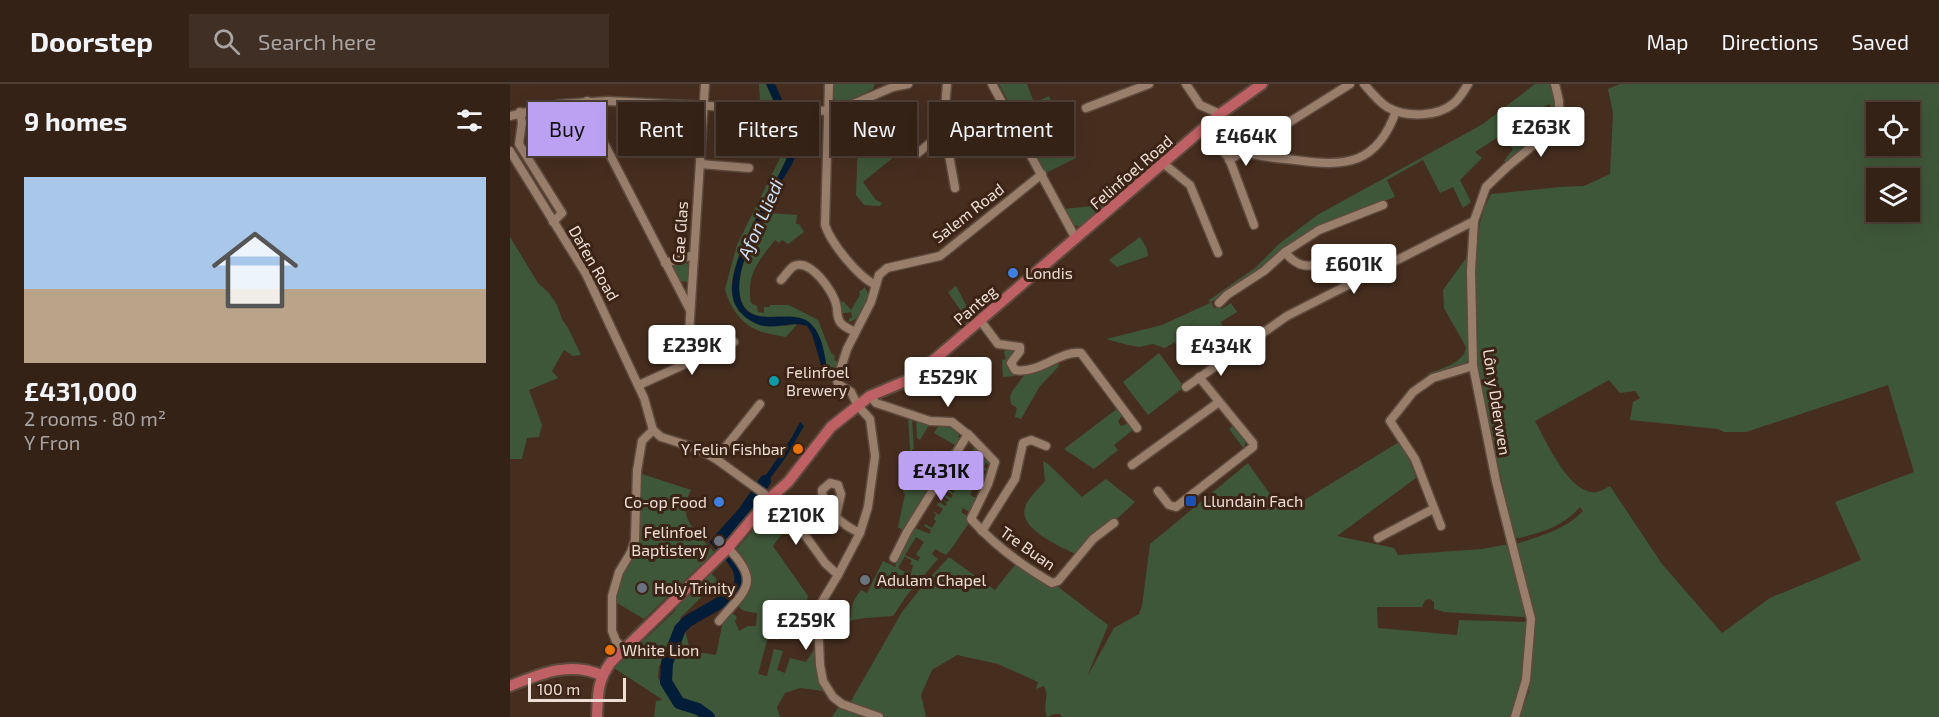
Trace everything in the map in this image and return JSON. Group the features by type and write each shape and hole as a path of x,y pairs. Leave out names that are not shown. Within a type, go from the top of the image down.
{"main road":[{"name":"Felinfoel Road","path":"1076,239 1220,114 1262,84"},
{"name":"Panteg","path":"601,675 624,649 720,557 766,496 789,482 831,427 856,403 908,380 1076,239"},
{"path":"510,686 537,675 566,669 589,670 601,675 598,687 597,717"}],"street":[{"name":"Cae Glas","path":"703,102 705,84"},
{"path":"829,84 825,225 829,236 866,281 876,285"},
{"path":"704,105 828,111 844,109 893,87 907,84"},
{"path":"946,102 947,84"},
{"path":"992,84 1076,239"},
{"path":"1086,108 1149,84"},
{"path":"1186,84 1200,105 1220,114"},
{"path":"1229,160 1350,84"},
{"path":"1364,84 1386,106 1409,114 1446,109 1461,96 1468,84"},
{"name":"Lôn y Dderwen","path":"1515,717 1526,680 1531,619 1496,481 1473,366 1471,271 1474,221 1486,187 1548,133 1559,118 1559,101 1555,84"},
{"path":"510,116 560,104 587,101 618,102"},
{"path":"587,101 591,118 690,311"},
{"path":"1244,152 1257,156 1326,164 1356,159 1380,144 1389,131 1396,111"},
{"path":"520,112 522,123 519,144 562,213 553,222"},
{"path":"1203,129 1229,160 1254,225"},
{"path":"918,153 929,144"},
{"name":"Dafen Road","path":"510,151 586,274 639,385 653,430"},
{"name":"Cae Glas","path":"693,361 688,350 700,156"},
{"path":"949,156 955,188"},
{"path":"700,164 749,168"},
{"path":"1164,164 1190,185 1218,253"},
{"name":"Salem Road","path":"856,403 851,392 837,382 847,350 871,302 879,275 887,268 940,256 1042,174"},
{"path":"1219,303 1227,295 1264,271 1285,252 1319,230 1383,205"},
{"path":"1186,387 1227,356 1255,341 1287,316 1474,221"},
{"path":"1285,252 1292,261 1302,266 1339,263 1348,267 1356,279"},
{"path":"665,263 694,255"},
{"path":"782,280 793,267 800,265 808,267 831,293 841,324 855,332"},
{"path":"980,320 998,344 1020,347 1020,351 1011,363 1015,370 1027,370 1050,363 1068,354 1081,353 1137,428"},
{"path":"639,385 734,342"},
{"path":"1441,526 1414,459 1390,421 1413,392 1433,378 1473,366"},
{"path":"1158,491 1169,505 1176,507 1251,450 1253,443 1199,377"},
{"path":"870,396 876,403 930,421 952,422 968,434 907,532 894,558"},
{"path":"1132,465 1219,402"},
{"path":"856,403 872,423 875,456 872,490 860,533 820,605 820,665 823,681 828,691 842,704 879,717"},
{"path":"716,459 760,404"},
{"path":"624,649 616,641 612,631 612,596 619,572 635,540 637,471 642,441 653,430 661,437 696,448 716,459 754,486 797,524 825,563 838,576"},
{"name":"Tre Buan","path":"968,434 995,462 988,484 971,519 1017,563 1052,584 1058,581 1093,539 1114,523"},
{"path":"982,531 1015,479 1023,443 1031,440 1046,446"},
{"path":"1378,538 1433,509"},
{"path":"836,516 860,533"},
{"path":"719,621 745,591 748,579 747,570 742,562 728,548"}],"green space":[{"path":"759,84 766,84 774,102 760,102"},
{"path":"832,84 875,84 873,89 849,102 838,102 834,99"},
{"path":"999,84 1027,84 1034,102 1009,102"},
{"path":"1535,84 1550,84 1558,101 1557,117 1549,104 1536,112 1548,132 1508,163 1504,161 1513,149 1498,137 1475,152 1482,158 1460,180 1471,202 1463,208 1453,187 1440,193 1423,160 1387,180 1395,197 1324,223 1282,249 1260,270 1211,302 1214,308 1222,309 1231,303 1237,312 1221,322 1223,327 1192,347 1186,340 1180,342 1184,352 1182,354 1175,343 1201,312 1175,342 1165,348 1153,344 1139,347 1106,339 1162,325 1210,303 1209,300 1255,268 1280,243 1319,214 1483,124"},
{"path":"1620,84 1939,84 1939,717 1519,717 1529,692 1534,624 1516,544 1560,528 1583,511 1580,507 1574,514 1553,527 1519,538 1515,537 1477,367 1478,337 1474,271 1480,223 1491,194 1584,186 1610,174 1613,113 1608,89","holes":["1609,380 1620,393 1635,391 1640,398 1633,402 1630,420 1718,429 1724,432 1746,432 1888,385 1914,472 1835,502 1861,560 1770,598 1722,633 1662,564 1610,486 1597,492 1587,491 1577,485 1560,466 1535,421"]},
{"path":"1049,96 1052,102 1036,102"},
{"path":"1074,153 1076,158 1046,173 1037,156 1074,156"},
{"path":"761,156 788,156 737,260 732,294 739,312 786,326 798,323 786,337 760,331 745,323 732,307 725,289 737,245 780,158"},
{"path":"857,156 895,156 863,182 876,200 882,203 880,206 864,205 856,195"},
{"path":"1115,199 1081,227 1074,225 1064,209 1093,206"},
{"path":"769,213 797,215 796,224 799,224 804,232 788,244 782,240 779,243 775,240 763,255 750,284 751,303 757,306 758,312 764,313 764,307 770,305 789,305 818,320 831,353 835,356 834,360 841,363 835,379 829,375 810,323 786,317 759,316 748,311 742,302 739,290 743,263 757,229 762,230"},
{"path":"510,237 538,283 557,305 581,355 573,356 564,350 552,371 558,378 529,390 542,425 539,437 527,438 522,459 510,459"},
{"path":"1140,237 1148,256 1117,267 1109,260"},
{"path":"1467,257 1470,358 1462,366 1427,374 1451,365 1465,353 1466,347 1444,308 1443,290"},
{"path":"685,262 690,266 687,282 679,281 673,268 676,264"},
{"path":"956,286 974,320 970,324 948,292"},
{"path":"865,287 868,294 862,311 857,318 849,322 849,318 852,318 851,312 839,314 838,305 843,301 851,310 860,295 859,292"},
{"path":"1006,349 1016,351 1010,364 1015,376 1003,377 1002,360 1006,359 1004,352"},
{"path":"1159,353 1184,387 1148,415 1123,382"},
{"path":"1058,363 1059,366 1040,386 1021,419 1015,417 1017,408 1011,404 1010,396 1024,375 1037,373"},
{"path":"1118,408 1122,415 1118,422 1121,426 1129,423 1134,429 1114,445 1118,450 1094,469 1064,449"},
{"path":"908,417 912,419 914,449 912,449 912,461 914,465 931,476 936,469 932,466 935,461 930,458 935,450 945,459 955,445 934,433 939,425 950,424 960,433 958,437 960,439 931,488 923,483 921,488 928,492 904,531 898,527 905,494 903,493 906,486 910,448"},
{"path":"916,420 929,425 920,440 917,438"},
{"path":"1232,426 1236,427 1246,440 1244,449 1229,429"},
{"path":"1399,442 1409,458 1416,478 1337,536 1394,548 1398,555 1482,549 1509,544 1525,617 1444,612 1434,609 1434,602 1430,599 1425,600 1422,607 1377,607 1378,628 1457,635 1459,620 1528,622 1524,676 1512,717 1062,717 1060,714 1054,714 1047,717 1044,686 1036,689 1038,682 998,664 957,655 932,670 921,695 926,717 832,717 839,706 847,710 854,708 855,704 851,701 902,612 949,557 995,590 1015,565 1051,587 1057,586 1108,625 1087,677 1114,628 1139,614 1150,544 1248,463 1272,497 1276,508 1288,510"},
{"path":"975,446 993,462 991,466 986,463 984,467 989,471 985,470 983,473 987,475 984,480 979,477 977,481 982,486 976,483 970,495 976,498 969,512 963,508 961,512 970,518 970,522 953,547 946,555 935,549 932,554 938,559 907,595 893,616 822,625 821,616 823,614 828,621 851,617 852,606 861,590 867,593 883,561 896,567 915,528 930,534 931,530 924,526 925,524 932,528 936,521 933,511 939,515 943,509 937,505 939,502 945,506 947,504 941,499 947,502 949,500 943,496 944,494 951,498 953,495 946,491 947,489 954,493 955,491 949,487 954,489 956,486 951,482 958,485 960,482 954,478 961,477 956,474 957,472 963,476 965,474 959,469 964,470 963,464 967,466 968,463 965,460 971,463 973,461 967,456 975,459 977,457 971,453","holes":["916,537 924,542 916,555 920,557 918,561 905,555","905,556 912,561 911,573 898,568"]},
{"path":"1043,461 1082,497 1106,479 1135,502 1078,555 1062,548 1043,537 1028,523 1025,516 1028,501 1045,481"},
{"path":"642,474 691,490 685,508 687,516 695,531 714,552 644,619 617,603 617,592 623,573 633,559 637,541"},
{"path":"765,516 783,532 773,546 808,596 805,607 788,602 778,640 768,637 758,674 767,676 774,649 783,651 777,670 785,673 790,658 806,662 816,646 824,691 800,688 785,693 777,707 780,717 654,717 656,701 663,700 614,668 676,610 675,608 711,573 718,581 681,617 669,652 659,666 658,678 669,696 675,693 670,674 671,663 685,630 690,651 716,655 722,626 731,612 737,617 735,621 739,631 748,626 756,626 757,613 744,611 739,607 748,587 735,551"}],"water":[{"path":"766,84 775,84 783,102 774,102"},
{"path":"788,156 795,156 760,222 746,254 741,269 740,297 745,308 752,314 793,317 811,324 822,342 829,375 823,372 812,334 807,326 795,324 763,326 743,315 734,302 732,286 743,246"},
{"path":"800,422 804,426 786,457 763,488 759,485"},
{"name":"Felinfoel Baptistery","path":"721,531 728,539 717,550 709,542"}],"waterway":[{"name":"Afon Lliedi","path":"709,717 698,709 679,703 666,682 667,663 680,629 688,621 735,594 739,586 740,572 718,541 744,512 765,481"}],"place":[{"name":"Londis","path":"1013,273"},
{"name":"Felinfoel Brewery","path":"774,381"},
{"name":"Y Felin Fishbar","path":"798,449"},
{"name":"Llundain Fach","path":"1191,501"},
{"name":"Co-op Food","path":"719,502"},
{"name":"Felinfoel Baptistery","path":"719,541"},
{"name":"Adulam Chapel","path":"865,580"},
{"name":"Holy Trinity","path":"642,588"},
{"name":"White Lion","path":"610,650"}]}
